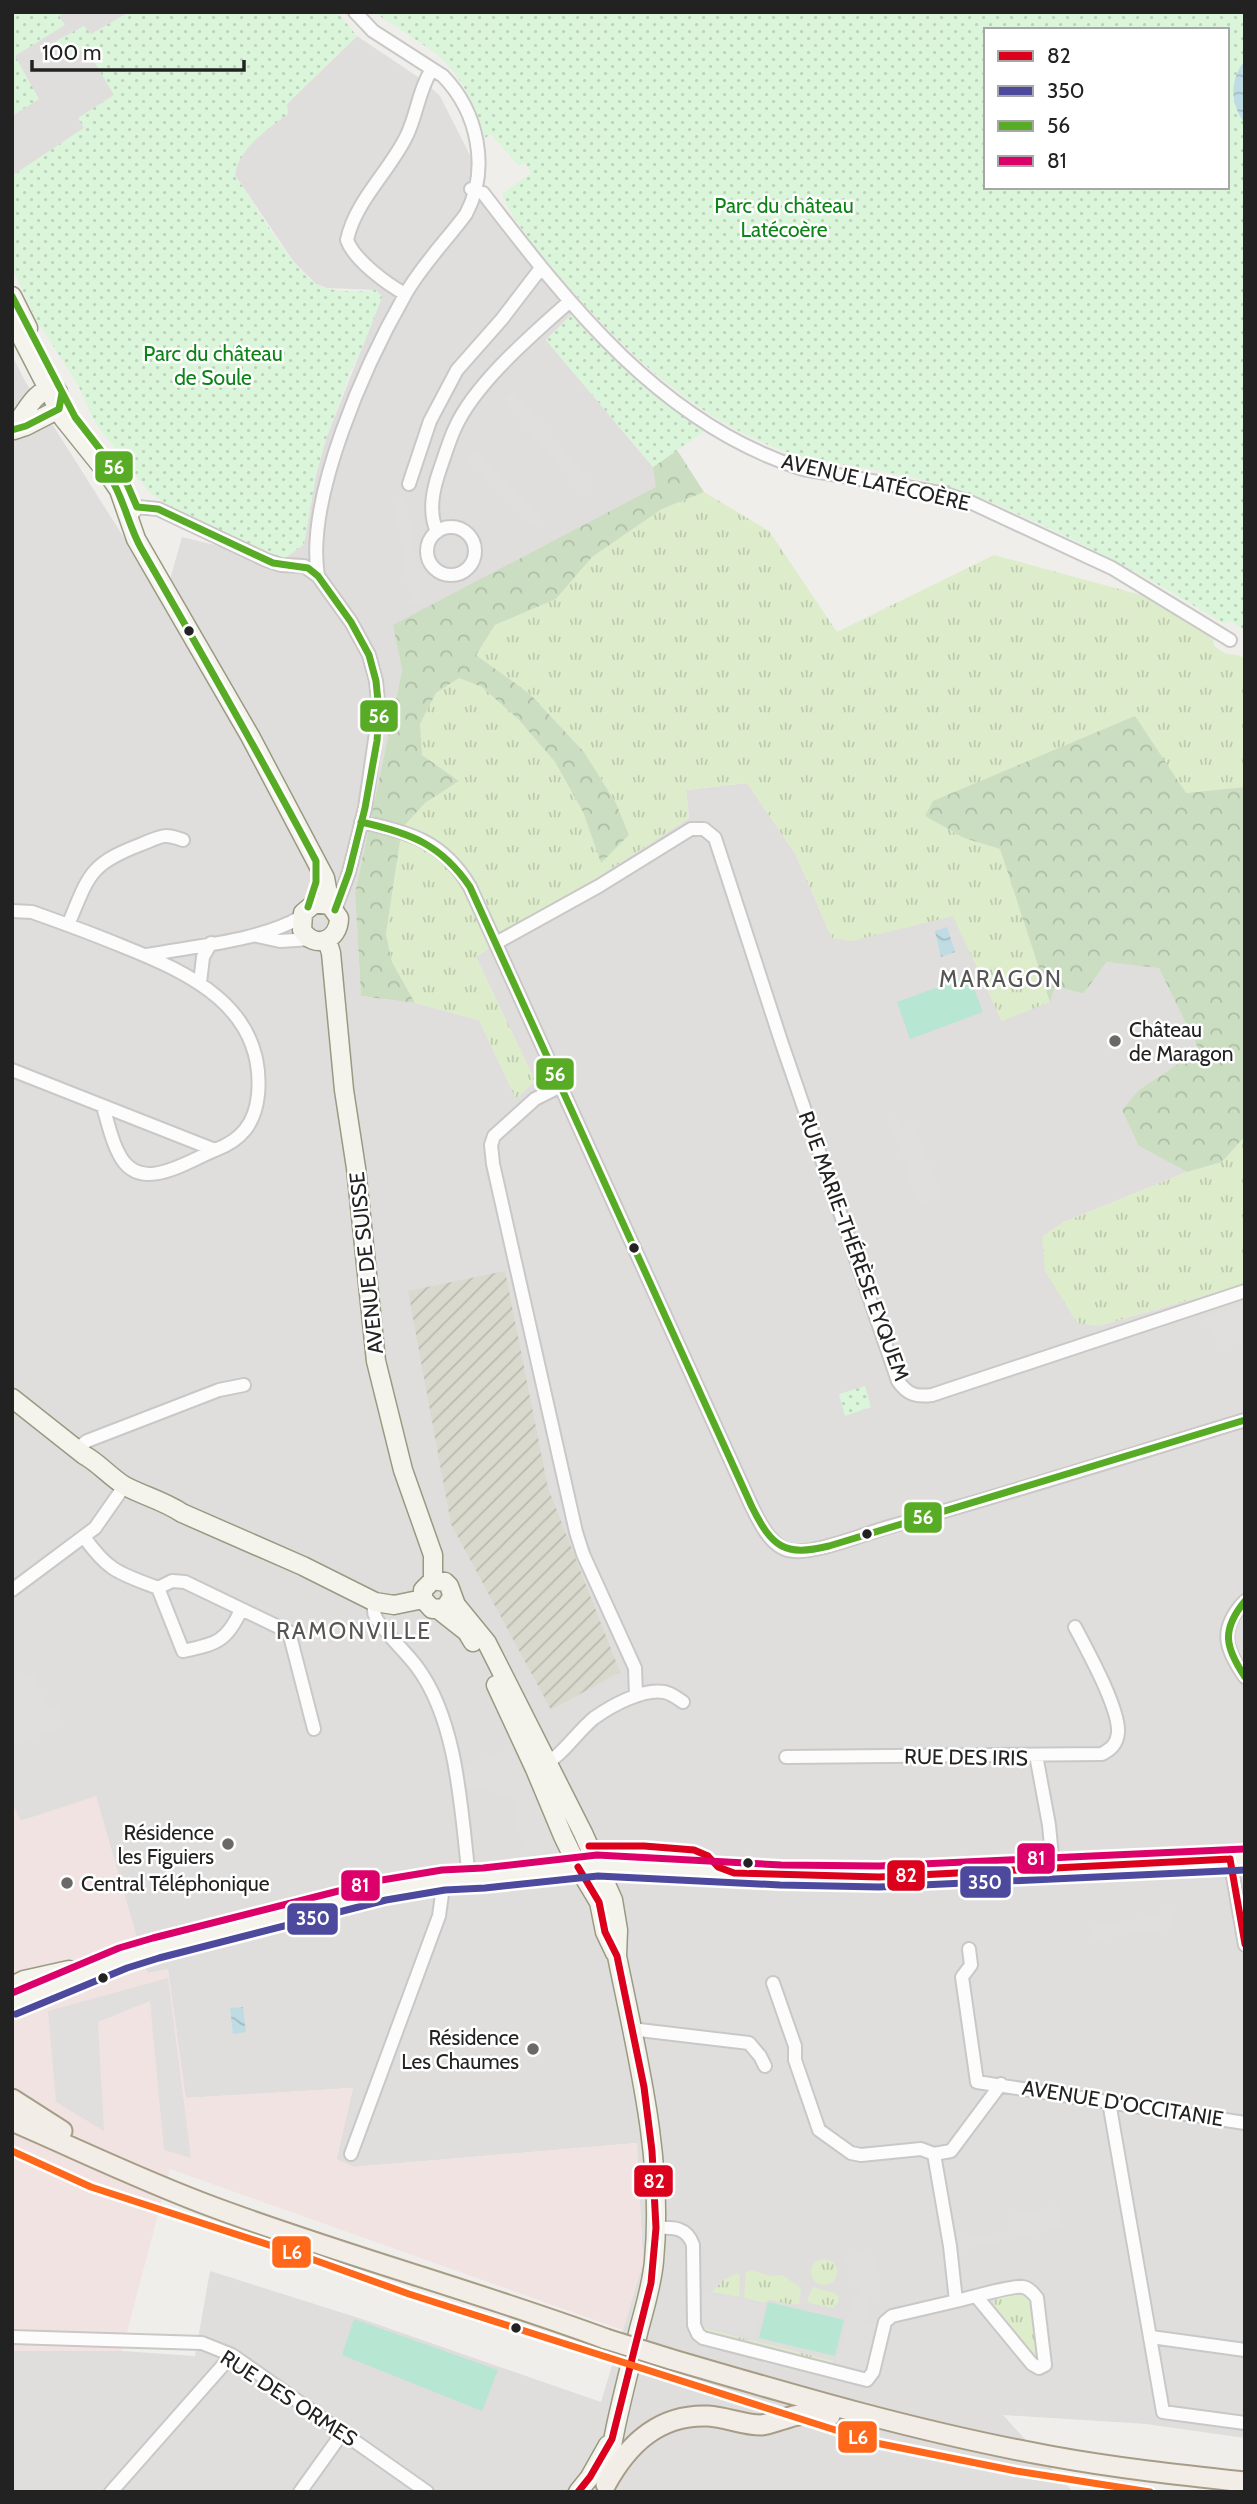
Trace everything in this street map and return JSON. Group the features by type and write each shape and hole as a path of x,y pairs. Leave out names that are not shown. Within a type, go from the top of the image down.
{"main road":[{"path":"12,2099 49,2124 148,2180"},
{"path":"12,2121 211,2206 359,2258 606,2339 828,2406 986,2443"},
{"path":"606,2488 619,2461 664,2422 710,2416 765,2425 806,2413 1114,2467 1245,2482"}],"street":[{"path":"318,576 316,538 320,513 340,441 369,366 405,294 466,214 480,158 468,114 452,85 373,31 355,12"},
{"path":"405,294 388,285 358,256 346,240 368,196 405,139 432,69"},
{"name":"AVENUE LATÉCOÈRE","path":"474,190 483,193 541,268 609,345 646,379 708,426 783,463 803,469 946,494 970,502 1112,568 1230,640"},
{"path":"409,484 430,421 457,370 502,319 541,268"},
{"name":"AVENUE DE SUISSE","path":"12,296 56,397"},
{"path":"437,532 432,511 436,482 455,427 471,401 498,371 570,301"},
{"name":"AVENUE DE SUISSE","path":"12,319 56,397 127,484 133,514 166,587 250,736 325,878 332,908 339,918 338,929 319,940"},
{"path":"12,429 33,399 56,397"},
{"path":"133,514 158,509 266,560 281,565 304,566 318,576 351,622 369,655 376,681 379,712 377,741 361,822 349,872 332,908 315,903 277,929 146,956"},
{"path":"361,822 404,831 428,841 466,880 752,1507 763,1528 777,1545 792,1552 819,1547 965,1506 1245,1420"},
{"name":"RUE MARIE-THÉRÈSE EYQUEM","path":"496,943 599,887 691,829 704,829 715,838 781,1041 898,1381 906,1392 918,1396 932,1395 1245,1291"},
{"path":"68,925 88,881 98,866 107,859 164,835 183,840"},
{"path":"304,912 316,882 316,861"},
{"path":"12,911 32,912 68,925 146,956 200,983 219,997 240,1021 251,1043 257,1066 257,1102 248,1128 234,1141 215,1150 160,1173 138,1173 125,1164 119,1155 103,1107"},
{"name":"AVENUE DE SUISSE","path":"304,912 302,930 319,940 331,953 376,1361 403,1470 433,1555 433,1580"},
{"path":"253,935 280,941 319,940"},
{"path":"200,983 202,957 211,943"},
{"path":"12,1069 215,1150"},
{"path":"561,1086 535,1098 494,1136 491,1145 493,1164 576,1532 583,1554 635,1668 636,1696"},
{"path":"81,1452 87,1441 207,1394 244,1385"},
{"path":"12,1398 94,1460 122,1490 164,1501 182,1513 303,1566 375,1602 394,1605 423,1599"},
{"path":"12,1590 102,1522 122,1490"},
{"path":"83,1537 100,1560 113,1570 158,1588 183,1651 208,1644 228,1634 241,1610"},
{"path":"433,1580 445,1582 452,1591 445,1604 432,1609 423,1599 423,1590 433,1580"},
{"path":"158,1588 172,1581 185,1582 289,1632 314,1729"},
{"path":"1245,1601 1234,1613 1227,1628 1227,1640 1230,1657 1245,1677"},
{"path":"375,1602 373,1609 376,1618 409,1655 433,1693 454,1765 469,1878"},
{"path":"445,1604 487,1643 542,1766 578,1867 599,1902 605,1932 617,1956"},
{"path":"1036,1755 1102,1754 1112,1748 1116,1741 1117,1723 1110,1702 1098,1670 1075,1627"},
{"path":"542,1766 593,1719 636,1696 662,1691 683,1702"},
{"name":"RUE DES IRIS","path":"786,1757 1036,1755 1049,1825 1053,1867"},
{"path":"542,1766 598,1865 613,1900 618,1930 617,1956 648,2117 656,2228 651,2283 612,2439 606,2488"},
{"path":"12,1986 24,1980 124,1958 384,1890 444,1880 598,1865 781,1875 879,1877 1237,1859 1245,1945"},
{"path":"351,2154 439,1916 444,1880"},
{"name":"AVENUE D'OCCITANIE","path":"969,1949 971,1965 962,1977 977,2082 1245,2123"},
{"path":"12,2004 124,1958"},
{"path":"773,1983 795,2046 795,2060 819,2130 850,2153 861,2155 921,2149 934,2154 951,2151 1001,2084"},
{"path":"631,2029 749,2043 765,2066"},
{"path":"1109,2102 1163,2412 1245,2423"},
{"path":"934,2154 950,2246 956,2301"},
{"path":"656,2228 672,2227 686,2232 690,2237 693,2245 694,2325 703,2338 858,2380 867,2380 873,2372 885,2322 892,2316 976,2296 1022,2287 1037,2298 1045,2365 1039,2368 1032,2364 976,2296"},
{"name":"RUE DES ORMES","path":"12,2337 202,2343 232,2356 427,2492"},
{"path":"1151,2337 1245,2350"},
{"path":"111,2492 232,2356"},
{"path":"300,2492 343,2432"},
{"path":"578,2492 612,2439"}],"shaded area":[{"path":"12,12 165,12 117,95 84,128 12,176"},
{"path":"357,36 421,79 440,96 490,195 574,312 546,340 653,467 657,487 394,626 402,670 355,893 361,996 415,1003 479,1020 516,1098 535,1081 476,957 689,818 686,790 747,783 795,853 832,938 852,940 953,915 1002,1021 1055,986 1083,994 1107,962 1159,967 1199,1050 1140,1089 1139,1146 1187,1172 1064,1222 1042,1237 1098,1326 1245,1284 1245,2438 1146,2424 1003,2415 1073,2492 12,2492 12,2351 122,2351 195,2356 210,2271 365,2320 601,2402 643,2263 637,2143 354,2167 336,2160 353,2088 185,2098 168,1970 147,1973 96,1797 20,1821 12,1803 12,355 25,381 164,601 182,537 281,561 304,544 316,475 326,439 382,297 376,290 327,288 316,284 294,262 235,175 237,162 248,147 287,104"},
{"path":"513,391 593,484 583,493 503,400"},
{"path":"475,451 543,519 534,528 466,461"},
{"path":"405,497 423,603 411,605 394,499"},
{"path":"896,1117 902,1130 913,1124 942,1196 921,1206 906,1174 906,1162 887,1121"},
{"path":"505,1271 548,1488 620,1672 551,1710 451,1524 408,1291"},
{"path":"1245,1305 1245,1340 1222,1348 1203,1319"},
{"path":"34,1673 47,1709 59,1705 65,1726 12,1746 12,1681"},
{"path":"512,1749 556,1839 554,1847 548,1852 523,1854 513,1798 502,1798 483,1786 465,1789 461,1767"},
{"path":"96,1796 147,1973 168,1969 186,2098 353,2088 337,2159 354,2167 637,2143 643,2263 623,2330 170,2169 122,2351 12,2351 12,1803 21,1821"},
{"path":"1164,1910 1171,1910 1174,1928 1091,1940 1088,1922 1092,1921 1098,1925 1160,1915"},
{"path":"168,1978 191,2158 164,2150 150,2001 98,2022 104,2131 56,2102 48,2011"},
{"path":"1058,2206 1062,2227 961,2250 959,2239 1009,2231 1007,2215"},
{"path":"870,2249 879,2275 880,2296 870,2298 864,2323 878,2326 867,2369 861,2373 835,2366 853,2296 859,2296 859,2286 851,2285 845,2256"},
{"path":"702,2292 763,2304 755,2337 701,2326"}],"green space":[{"path":"12,12 65,12 59,16 65,25 15,56 39,99 12,116"},
{"name":"Parc du château de Soule","path":"129,12 337,12 357,36 287,104 288,114 248,147 235,175 284,250 306,276 329,289 376,290 382,297 326,439 316,475 304,544 281,561 186,517 149,492 96,424 77,383 37,321 12,268 12,176 84,128 78,118 114,95 86,48 67,59 56,41 84,26 91,34"},
{"name":"Parc du château Latécoère","path":"374,12 1245,12 1245,630 1231,621 1223,623 1081,543 980,498 951,487 914,478 787,452 754,439 694,403 613,335 540,254 503,198 503,193 530,174 530,170 524,163 519,166 491,134 485,138 467,93 454,72 422,44"},
{"path":"574,312 625,367 705,431 653,467 546,340"},
{"path":"677,450 704,492 662,509 592,557 556,599 495,625 476,655 530,694 584,752 616,803 629,835 601,863 583,812 555,762 518,719 482,687 459,678 436,693 420,724 422,755 459,781 425,803 402,828 386,934 392,962 415,1003 361,996 355,893 402,670 393,625 656,487 653,467"},
{"path":"704,492 769,531 837,632 994,555 1152,598 1213,639 1214,646 1226,654 1245,659 1245,787 1186,793 933,801 925,816 964,838 1000,849 1050,1002 1002,1021 953,916 852,941 832,938 795,853 747,783 686,790 689,818 476,957 535,1081 516,1099 479,1020 415,1003 392,962 386,934 402,828 425,803 459,781 422,755 420,724 436,693 459,678 482,687 518,719 555,762 583,812 601,863 629,835 616,803 584,752 530,694 476,655 495,625 556,599 592,557 662,509"},
{"path":"1135,716 1186,793 1245,787 1245,1136 1222,1162 1187,1172 1139,1146 1122,1110 1140,1089 1199,1050 1159,968 1107,962 1083,994 1055,986 1050,1002 1000,849 964,838 925,816 933,801"},
{"path":"969,976 983,1012 910,1039 897,1002"},
{"path":"1245,1136 1245,1284 1098,1326 1077,1323 1045,1271 1042,1237 1064,1222 1187,1172 1222,1162"},
{"path":"865,1386 871,1407 845,1416 839,1394"},
{"path":"824,2259 833,2263 837,2272 833,2281 824,2285 815,2281 811,2272 815,2263"},
{"path":"753,2270 770,2276 782,2275 801,2288 799,2304 771,2300 765,2303 744,2298 746,2272"},
{"path":"737,2273 740,2276 739,2297 712,2292 722,2281"},
{"path":"813,2287 837,2294 839,2301 833,2308 809,2303 807,2300"},
{"path":"1021,2292 1031,2299 1039,2358 1036,2359 991,2306 997,2297"},
{"path":"768,2302 844,2320 835,2356 759,2338"},
{"path":"354,2319 498,2370 482,2411 342,2355"},
{"path":"703,2328 833,2361 832,2366 701,2331"}],"water":[{"path":"1245,60 1245,123 1236,108 1233,92 1236,75"},
{"path":"947,927 955,952 941,957 935,931"},
{"path":"243,2007 246,2032 233,2034 230,2008"}],"transit line":[{"name":"56","path":"12,296 75,417 127,484 137,507 158,509 273,563 308,568 318,576 351,622 369,655 376,681 379,712 377,741 365,808 349,872 335,910"},
{"name":"56","path":"12,430 59,409 62,393"},
{"name":"56","path":"109,475 141,548 316,861 316,882 308,907"},
{"name":"56","path":"361,822 423,842 448,860 470,887 752,1507 766,1532 781,1546 801,1550 829,1546 1245,1420"},
{"name":"56","path":"1245,1601 1232,1621 1228,1639 1233,1657 1245,1677"},
{"name":"82","path":"589,1846 694,1850 708,1856 718,1867 734,1873 879,1877 1230,1859"},
{"name":"81","path":"12,1993 119,1948 153,1938 382,1880 442,1870 597,1855 781,1865 879,1866 1244,1849"},
{"name":"82","path":"1230,1859 1245,1944"},
{"name":"82","path":"578,1867 599,1902 605,1932 617,1956 644,2087 652,2151 656,2228 651,2283 612,2439 578,2492"},
{"name":"350","path":"16,2014 127,1968 159,1958 386,1900 445,1890 598,1876 879,1887 1245,1870"},
{"name":"L6","path":"12,2151 91,2187 303,2256 409,2294 876,2443 1016,2471 1150,2492"}],"place":[{"name":"Château de Maragon","path":"1115,1041"},
{"name":"Résidence les Figuiers","path":"228,1844"},
{"name":"Central Téléphonique","path":"67,1883"},
{"name":"Résidence Les Chaumes","path":"533,2049"}],"district":[{"name":"MARAGON","path":"1001,979"},
{"name":"RAMONVILLE","path":"354,1631"}]}
